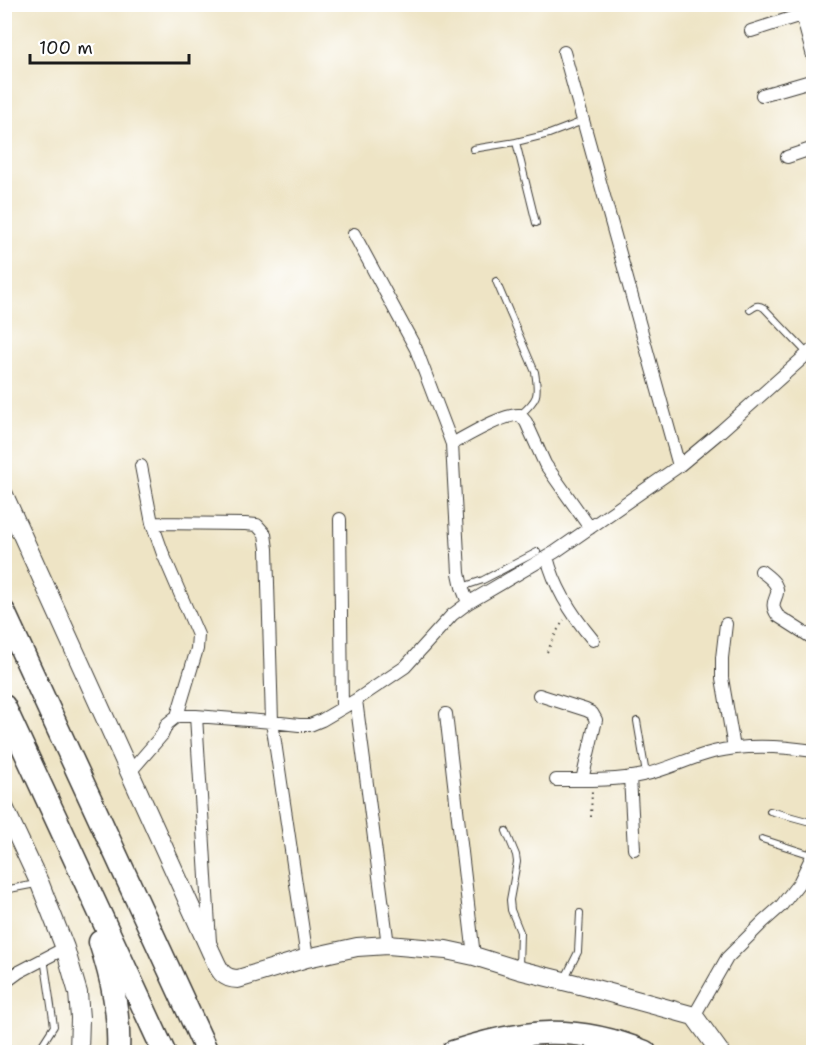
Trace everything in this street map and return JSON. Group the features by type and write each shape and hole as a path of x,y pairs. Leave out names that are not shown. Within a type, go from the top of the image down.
{"highway":[{"path":"4,612 207,1053"},
{"path":"4,706 164,1053"},
{"path":"49,802 107,965 117,1010 118,1053"},
{"path":"453,1053 494,1040 527,1034 562,1033 592,1036 626,1045 645,1053"}],"main road":[{"path":"4,495 211,952 223,974 229,979 238,979 307,958 357,947 388,945 446,950 694,1016 720,1053"},
{"path":"6,812 40,884 66,948 78,993 79,1053"}],"street":[{"path":"751,31 800,10 813,60"},
{"path":"564,52 679,466"},
{"path":"762,95 813,80"},
{"path":"787,156 813,148"},
{"path":"354,234 416,349 452,444 459,573 468,603"},
{"path":"177,716 299,725 309,725 322,720 405,667 452,615 468,603 542,555 590,528 679,466 810,350"},
{"path":"452,444 502,418 512,414 520,415 526,422 545,464 590,528"},
{"path":"130,772 162,735 167,724 177,716 197,649 198,635 152,523 141,466"},
{"path":"340,519 342,708"},
{"path":"152,523 257,525 265,534 272,722 307,958"},
{"path":"542,555 562,597 593,640"},
{"path":"761,571 777,586 778,592 773,604 778,616 813,639"},
{"path":"726,624 722,678 734,748"},
{"path":"539,695 586,710 592,713 596,720 587,780"},
{"path":"356,700 388,945"},
{"path":"446,714 474,956"},
{"path":"196,716 211,952"},
{"path":"556,780 630,777 712,752 734,748 765,747 813,751"},
{"path":"630,777 634,849"},
{"path":"694,1016 728,958 781,906 799,883 813,854"},
{"path":"5,982 44,958 66,948"}],"lane":[{"path":"473,148 516,142 549,134 583,121"},
{"path":"516,142 536,223"},
{"path":"496,281 535,372 536,397 520,415"},
{"path":"750,310 760,305 810,350"},
{"path":"462,587 542,555"},
{"path":"637,721 646,774"},
{"path":"770,811 813,823"},
{"path":"506,831 517,862 510,900 520,932 519,970"},
{"path":"762,839 813,854"},
{"path":"4,890 40,884"},
{"path":"563,981 578,952 580,913"},
{"path":"35,1053 54,1026 44,958"},
{"path":"4,1047 21,1053"}],"path":[{"path":"547,652 571,610"},
{"path":"587,780 591,817"}]}
